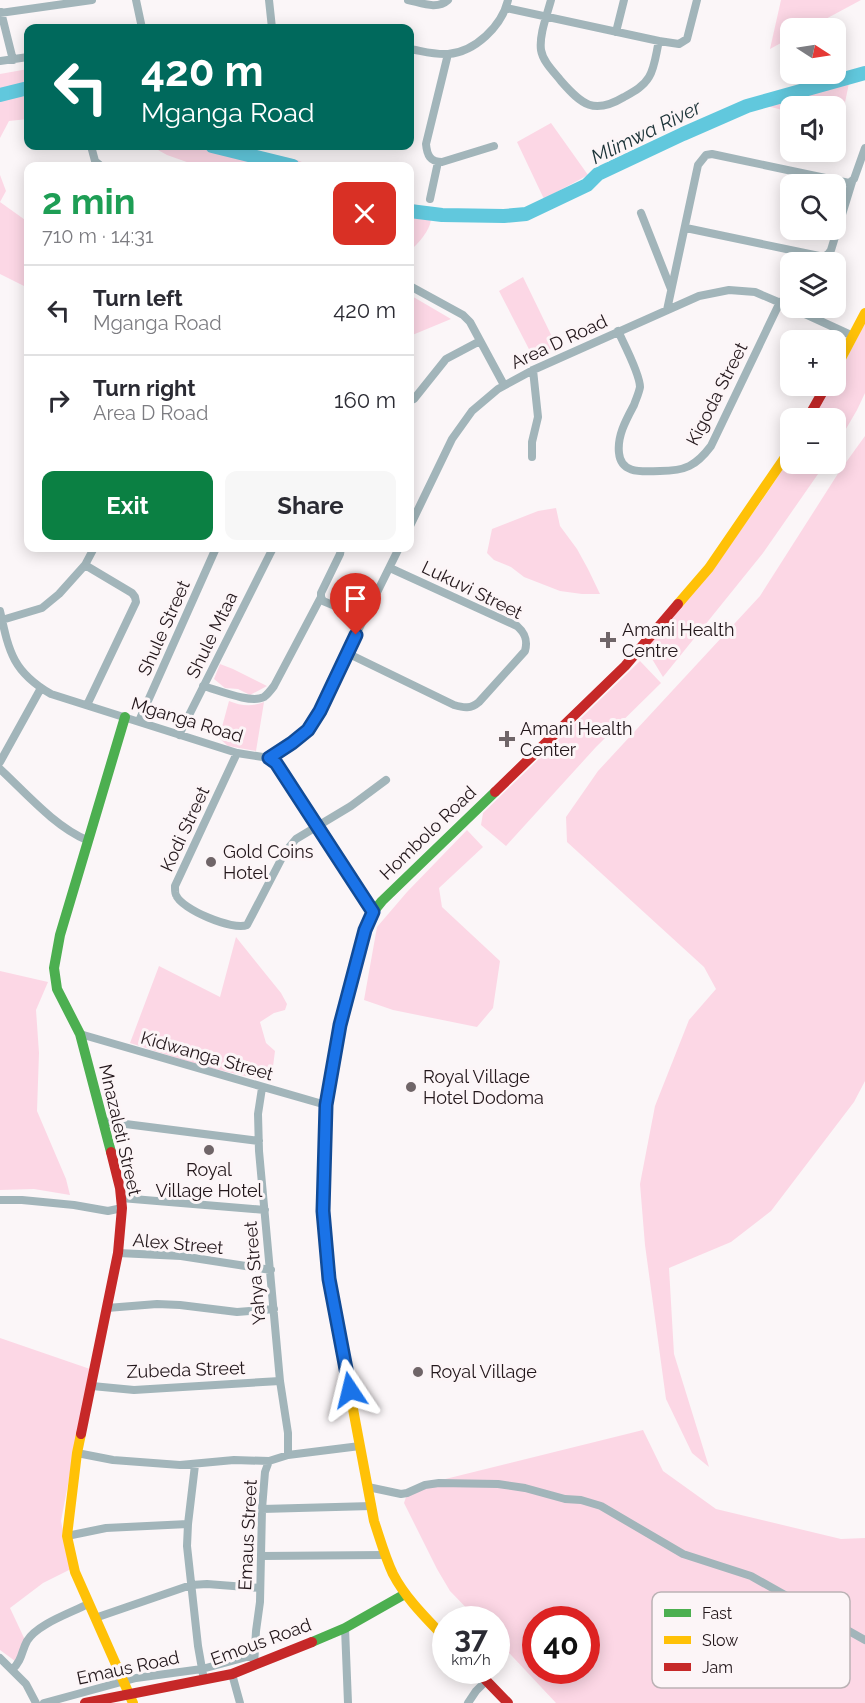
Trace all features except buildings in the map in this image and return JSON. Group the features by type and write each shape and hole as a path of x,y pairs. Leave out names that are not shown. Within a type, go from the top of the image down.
{"street":[{"path":"13,60 0,13 92,0"},
{"path":"136,0 141,24"},
{"path":"269,0 272,24"},
{"path":"408,0 434,6 444,4 448,0"},
{"path":"551,0 541,41 544,58 573,95 588,105 607,106 645,83 654,66 659,41"},
{"path":"616,32 624,0"},
{"path":"414,50 448,54 480,42 494,28 507,4 547,17 679,44 687,39 697,0"},
{"path":"448,54 426,144 429,157 438,162 494,146"},
{"path":"0,61 24,58"},
{"path":"686,228 824,257 831,250 865,148"},
{"path":"667,310 698,165 709,153 845,183 852,182"},
{"path":"430,199 438,162"},
{"path":"641,213 671,289"},
{"path":"414,288 463,315 470,322 504,386"},
{"name":"Area D Road","path":"414,518 452,439 472,411 498,388 618,331 699,296 729,290 755,292 780,302"},
{"name":"Kigoda Street","path":"618,331 639,380 640,389 618,444 619,459 624,466 633,471 671,471 685,468 700,460 711,446 780,302"},
{"path":"846,349 865,313"},
{"name":"Area D Road","path":"815,318 853,336"},
{"path":"414,399 446,359 480,341"},
{"path":"532,457 532,442 538,417 533,370"},
{"name":"Hombolo Road","path":"432,1624 405,1594 384,1555 360,1446 329,1279 323,1211 326,1105 340,1025 365,930 373,912 382,901 626,666 709,568 780,465"},
{"path":"2,620 42,608 59,594 85,565 92,552"},
{"name":"Shule Street","path":"140,722 214,552"},
{"name":"Shule Mtaa","path":"179,735 271,552"},
{"path":"204,686 249,699 265,696 274,686 321,597 340,552"},
{"path":"373,912 276,763 269,758 308,730 320,711 397,552"},
{"path":"85,565 132,593 136,602 87,705"},
{"name":"Lukuvi Street","path":"347,652 454,705 468,708 479,702 525,651 526,638 517,626 390,568"},
{"path":"321,597 323,601 364,618"},
{"name":"Mganga Road","path":"0,611 7,643 19,668 40,688 51,694 237,753 269,758"},
{"path":"0,762 40,688"},
{"name":"Mnazaleti Street","path":"125,717 60,935 54,968 57,989 80,1034 122,1203 118,1253 77,1453 68,1536 75,1572 132,1698"},
{"name":"Kodi Street","path":"237,753 175,886 175,895 182,903 205,917 234,927 247,925 285,852 296,838 317,825"},
{"path":"0,769 73,834 87,840"},
{"path":"317,825 351,806 386,780"},
{"name":"Kidwanga Street","path":"80,1034 326,1105"},
{"name":"Yahya Street","path":"262,1088 258,1114 259,1141 280,1381 288,1433 288,1455"},
{"path":"102,1121 259,1141"},
{"path":"0,1200 74,1205 108,1211 122,1203 265,1210"},
{"name":"Alex Street","path":"118,1253 181,1256 271,1270"},
{"path":"107,1308 169,1304 237,1312 274,1309"},
{"name":"Zubeda Street","path":"92,1386 134,1390 280,1381"},
{"name":"Emaus Street","path":"254,1660 260,1588 262,1509 265,1472 270,1461 288,1455 360,1446"},
{"path":"77,1453 113,1460 180,1465 234,1460 270,1461"},
{"path":"195,1465 188,1524 188,1546 204,1680"},
{"path":"368,1486 402,1494 439,1482 498,1485 525,1488 565,1499 592,1503 683,1554 751,1576 780,1592"},
{"path":"262,1509 372,1506"},
{"path":"68,1536 106,1528 188,1524"},
{"path":"261,1556 384,1555"},
{"path":"96,1618 191,1585 260,1588"},
{"name":"Emous Road","path":"85,1703 132,1698 232,1674 254,1660 345,1628 405,1594"},
{"path":"12,1670 20,1663 27,1641 36,1630 88,1604"},
{"path":"345,1628 348,1703"},
{"path":"850,1632 865,1640"},
{"path":"0,1658 26,1684 36,1703"},
{"name":"Emaus Road","path":"44,1703 125,1681 254,1660"},
{"path":"232,1674 240,1703"},
{"path":"468,1703 483,1684"},
{"path":"489,1684 508,1703"}],"shaded area":[{"path":"781,0 861,0 828,18 780,18 780,44 770,49"},
{"path":"24,70 24,119 9,121 0,138 0,74"},
{"path":"849,83 846,98 803,96 846,84"},
{"path":"780,102 780,109 767,106"},
{"path":"551,123 588,175 544,199 517,142"},
{"path":"158,150 254,150 302,162 187,162"},
{"path":"0,175 6,191 0,202"},
{"path":"0,202 24,219 24,286 0,274"},
{"path":"414,204 431,209 431,220 421,240 414,247"},
{"path":"523,277 557,347 532,355 499,291"},
{"path":"414,297 451,319 414,334"},
{"path":"865,323 865,393 846,429 846,408 820,408 826,396 846,396 846,360"},
{"path":"865,436 865,1081 854,1102 771,1211 731,1242 669,1268 674,1354 709,1467 692,1453 666,1399 645,1245 640,1184 655,1106 689,1020 716,989 704,967 567,842 566,817 598,771 760,596 838,474 846,474 846,462"},
{"path":"780,473 818,474 763,553 663,677 646,649 740,531"},
{"path":"556,508 560,526 577,549 600,594 560,591 524,577 511,567 494,560 487,553 492,529 538,511"},
{"path":"640,661 661,683 596,747 506,846 481,825 483,813"},
{"path":"220,664 267,686 250,695 238,689 225,688 214,679"},
{"path":"229,701 246,705 264,702 256,751 228,746 219,738"},
{"path":"467,830 483,847 439,888 442,907 500,961 493,1008 477,1027 393,1010 364,1000 377,927 407,892"},
{"path":"236,937 281,993 287,1004 285,1010 274,1013 260,1022 266,1043 275,1051 271,1082 202,1066 130,1043 159,966 220,997"},
{"path":"0,971 48,982 36,1010 39,1053 37,1111 66,1179 70,1195 34,1189 0,1190"},
{"path":"0,1338 90,1369 61,1521 71,1569 43,1583 10,1608 25,1640 15,1661 0,1650"},
{"path":"643,1430 663,1471 716,1509 841,1539 865,1538 865,1703 556,1703 538,1684 600,1684 600,1606 522,1606 522,1667 510,1654 510,1606 464,1606 450,1591 404,1503 409,1488"}],"waterway":[{"name":"Mlimwa River","path":"414,212 442,215 526,214 587,185 598,174 747,106 865,73"},
{"name":"Mlimwa River","path":"0,95 24,89"},
{"name":"Mlimwa River","path":"228,150 277,162"}],"traffic: fast":[{"path":"111,1152 80,1034 57,989 54,968 60,935 125,717"},
{"path":"338,1329 329,1279 323,1211 326,1105 341,1025 365,930 373,912 382,901 495,792"},
{"path":"312,1642 345,1628 405,1594"}],"traffic: slow":[{"path":"846,349 865,313"},
{"path":"678,604 709,568 780,465"},
{"path":"338,1329 374,1521 393,1574 404,1592 432,1624"},
{"path":"81,1434 67,1536 75,1572 133,1703"}],"traffic: jam":[{"path":"814,408 820,396"},
{"path":"495,792 625,666 678,604"},
{"path":"81,1434 118,1253 122,1208 120,1188 111,1152"},
{"path":"85,1703 232,1674 312,1642"},
{"path":"490,1684 508,1703"}],"place":[{"name":"Amani Health Centre","path":"608,640"},
{"name":"Amani Health Center","path":"507,739"},
{"name":"Gold Coins Hotel","path":"211,862"},
{"name":"Royal Village Hotel Dodoma","path":"411,1087"},
{"name":"Royal Village Hotel","path":"209,1150"},
{"name":"Royal Village","path":"418,1372"}],"route":[{"path":"350,1390 329,1279 323,1211 326,1105 340,1025 365,930 373,912 276,763 269,758 308,730 320,711 356,635"}]}
